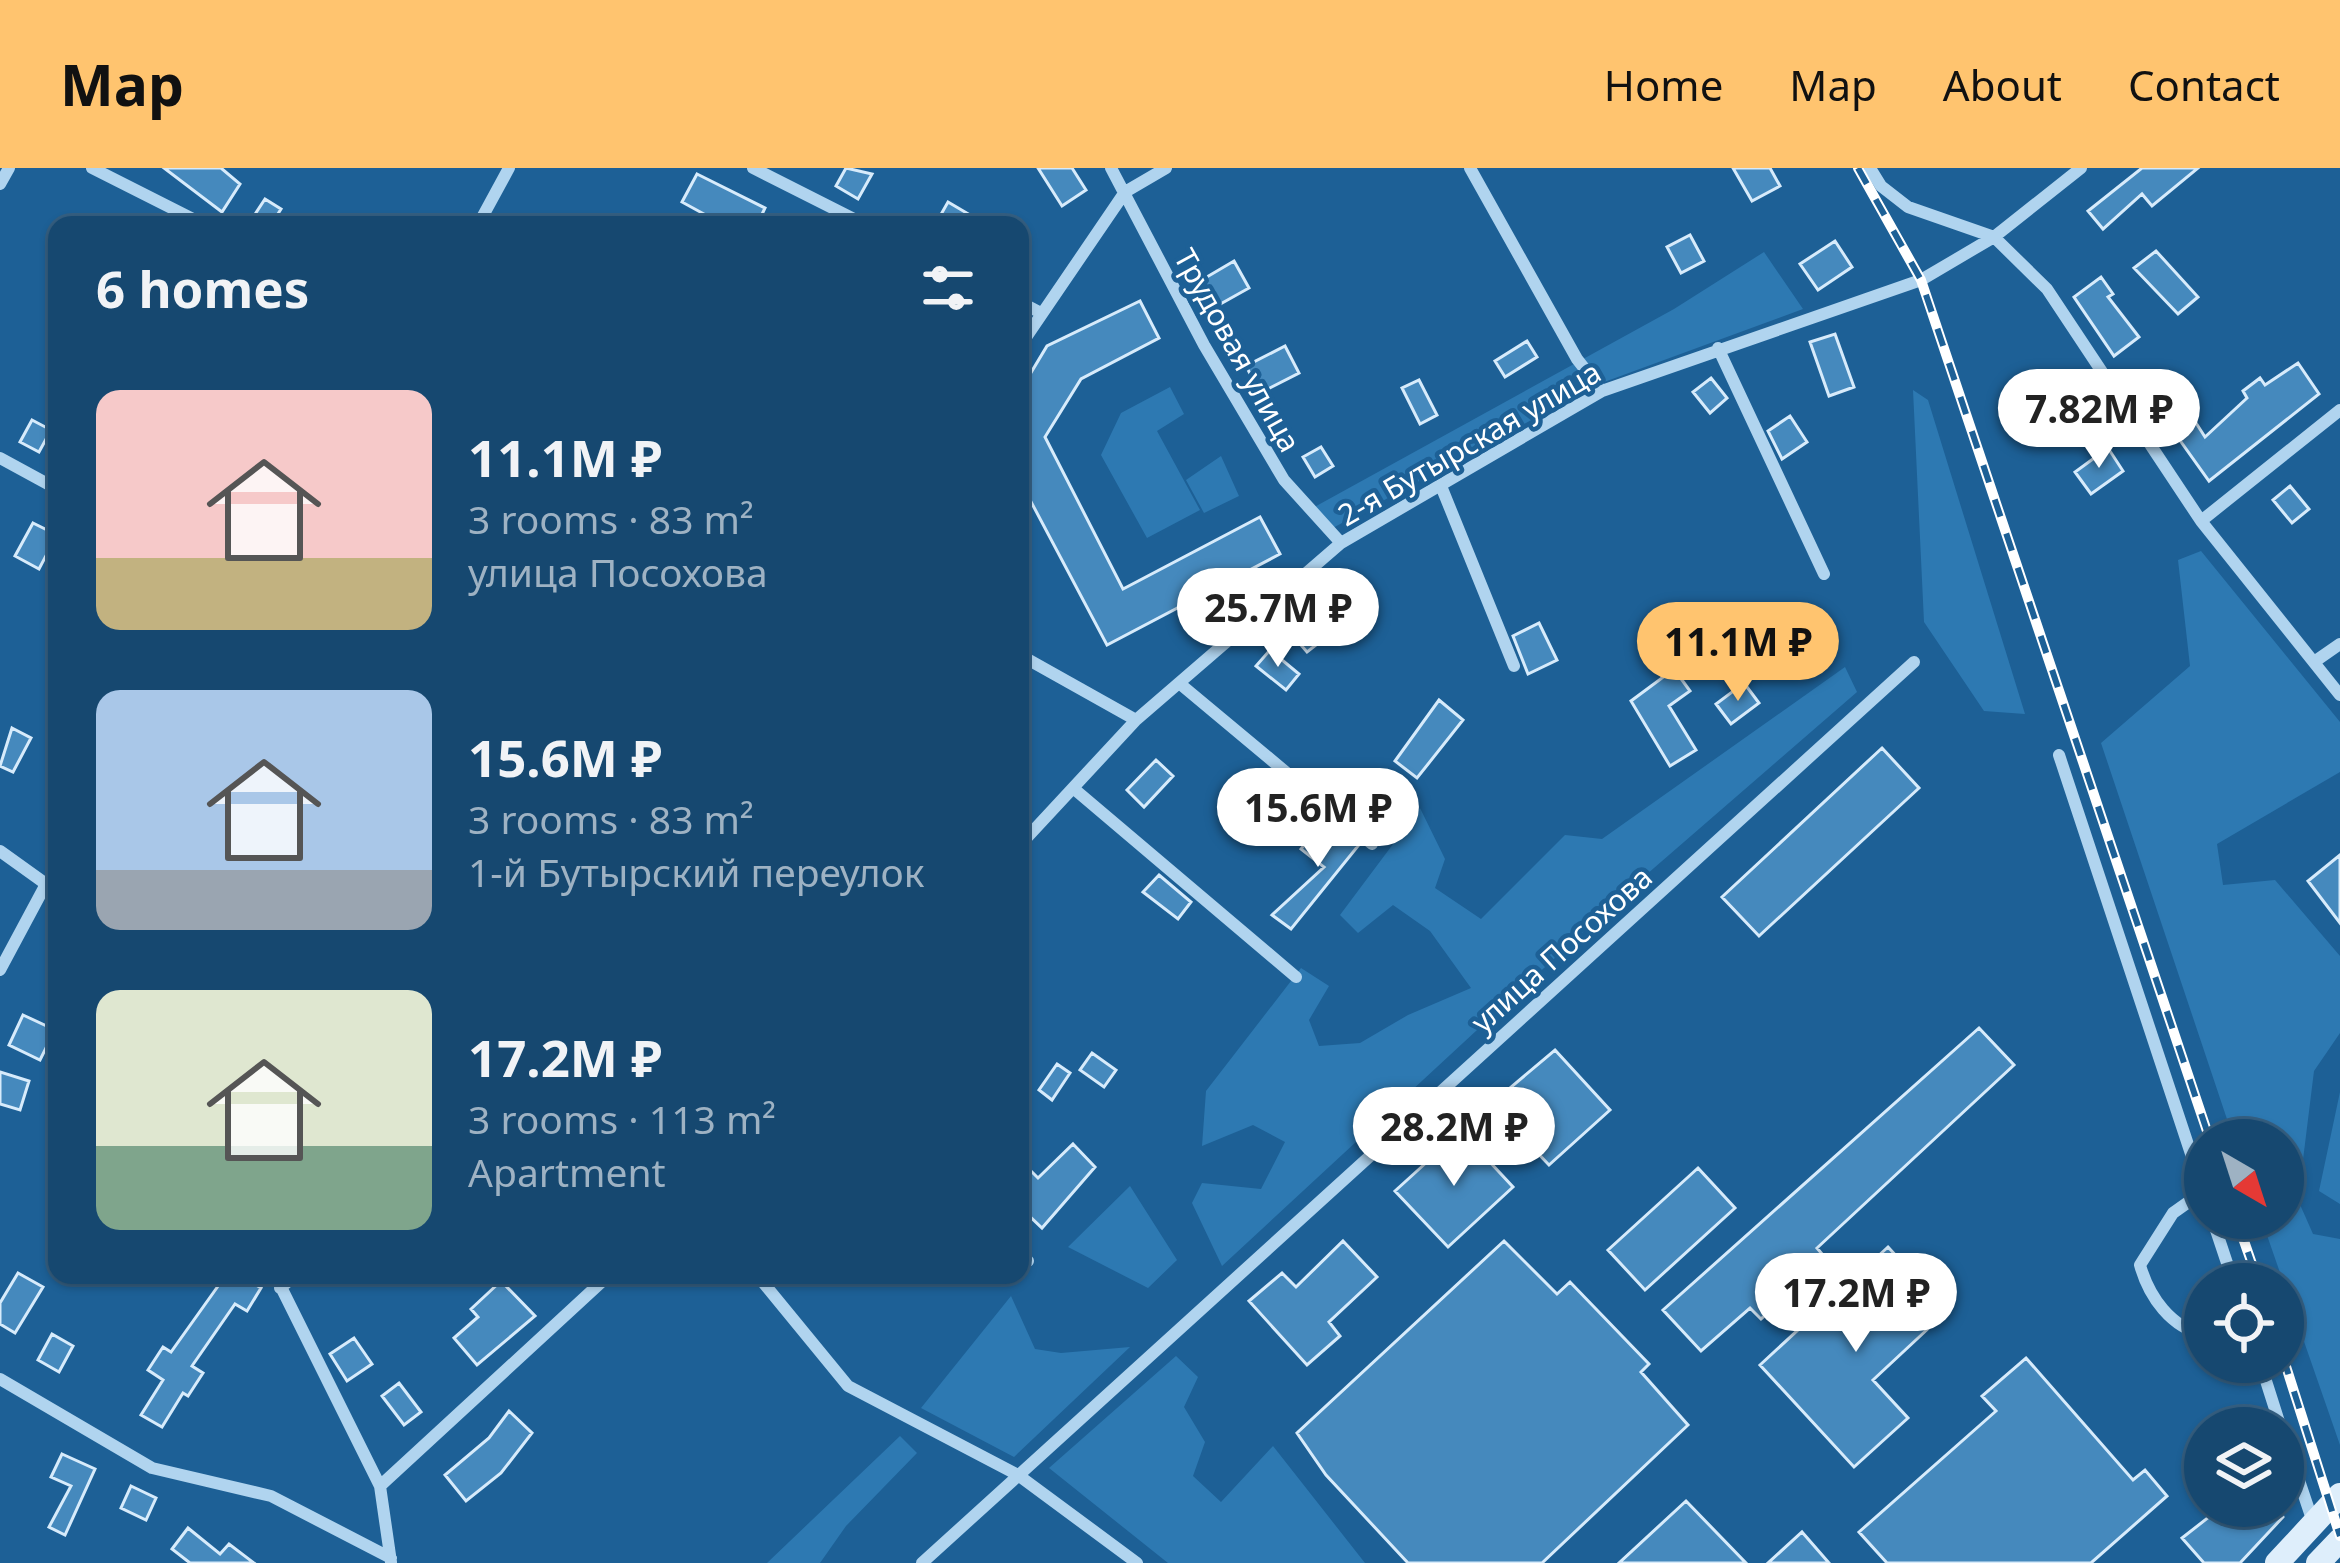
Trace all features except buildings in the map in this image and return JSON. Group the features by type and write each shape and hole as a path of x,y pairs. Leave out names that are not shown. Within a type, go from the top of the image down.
{"main road":[{"path":"2277,1563 2340,1495"},
{"path":"2318,1563 2340,1540"}],"street":[{"path":"0,184 9,168"},
{"path":"92,168 187,216"},
{"path":"483,216 508,168"},
{"path":"753,168 848,216"},
{"name":"Трудовая улица","path":"1111,168 1204,345 1284,480 1341,544"},
{"path":"1029,332 1124,192 1166,168"},
{"path":"1470,168 1577,359 1601,391"},
{"path":"1870,168 1882,186 1908,207 1994,237 2047,289 2201,521 2340,695"},
{"name":"2-я Бутырская улица","path":"1029,835 1136,720 1341,544 1601,391 1921,280 1994,237 2081,168"},
{"path":"1029,307 1041,313"},
{"path":"1718,348 1824,574"},
{"path":"2201,521 2340,410"},
{"path":"0,458 48,484"},
{"path":"1442,486 1514,666"},
{"path":"2314,662 2340,644"},
{"path":"1029,660 1136,720"},
{"name":"улица Посохова","path":"922,1563 1914,662"},
{"path":"1179,683 1372,844"},
{"path":"2059,755 2184,1133"},
{"path":"1073,788 1296,977"},
{"path":"0,851 48,883"},
{"path":"0,970 48,890"},
{"path":"2184,1207 2173,1214 2140,1265 2146,1287 2164,1312 2184,1323"},
{"path":"279,1284 380,1486 391,1561"},
{"path":"380,1486 599,1284"},
{"path":"764,1284 848,1386 1018,1475 1137,1563"},
{"path":"0,1378 152,1468 271,1496 391,1561"},
{"path":"2304,1494 2314,1523"}],"shaded area":[{"path":"1764,252 1803,309 1596,385 1331,529 1309,510 1674,309"},
{"path":"1170,387 1184,414 1157,431 1200,510 1147,538 1101,455 1121,413"},
{"path":"1913,390 1928,400 2025,714 1984,711 1924,622"},
{"path":"1221,456 1239,496 1204,513 1186,480"},
{"path":"2201,551 2340,722 2340,772 2217,844 2223,885 2275,880 2340,956 2340,1033 2314,1071 2304,1152 2304,1119 2227,1119 2101,743 2190,666 2178,560"},
{"path":"1845,667 1857,692 1624,894 1222,1266 1192,1203 1202,1183 1261,1189 1285,1142 1253,1125 1202,1146 1206,1091 1301,968 1329,986 1309,1020 1319,1046 1360,1043 1408,1015 1471,988 1430,931 1393,905 1358,933 1340,915 1420,808 1445,859 1435,888 1481,919 1565,835 1602,839"},
{"path":"2340,1092 2340,1204 2319,1191"},
{"path":"1130,1186 1177,1260 1148,1288 1068,1247"},
{"path":"2304,1214 2313,1234 2340,1239 2340,1445 2304,1342 2304,1263 2277,1263 2268,1239 2304,1239"},
{"path":"1011,1296 1035,1349 1061,1353 1130,1347 1014,1457 921,1408"},
{"path":"1176,1356 1198,1377 1184,1407 1205,1442 1193,1476 1221,1502 1273,1446 1365,1563 1168,1563 1049,1468"},
{"path":"900,1436 917,1453 846,1526 820,1563 767,1563"}],"railway":[{"path":"1858,168 1921,280 2203,1119"},
{"path":"2243,1239 2252,1263"},
{"path":"2291,1383 2340,1536"}]}
